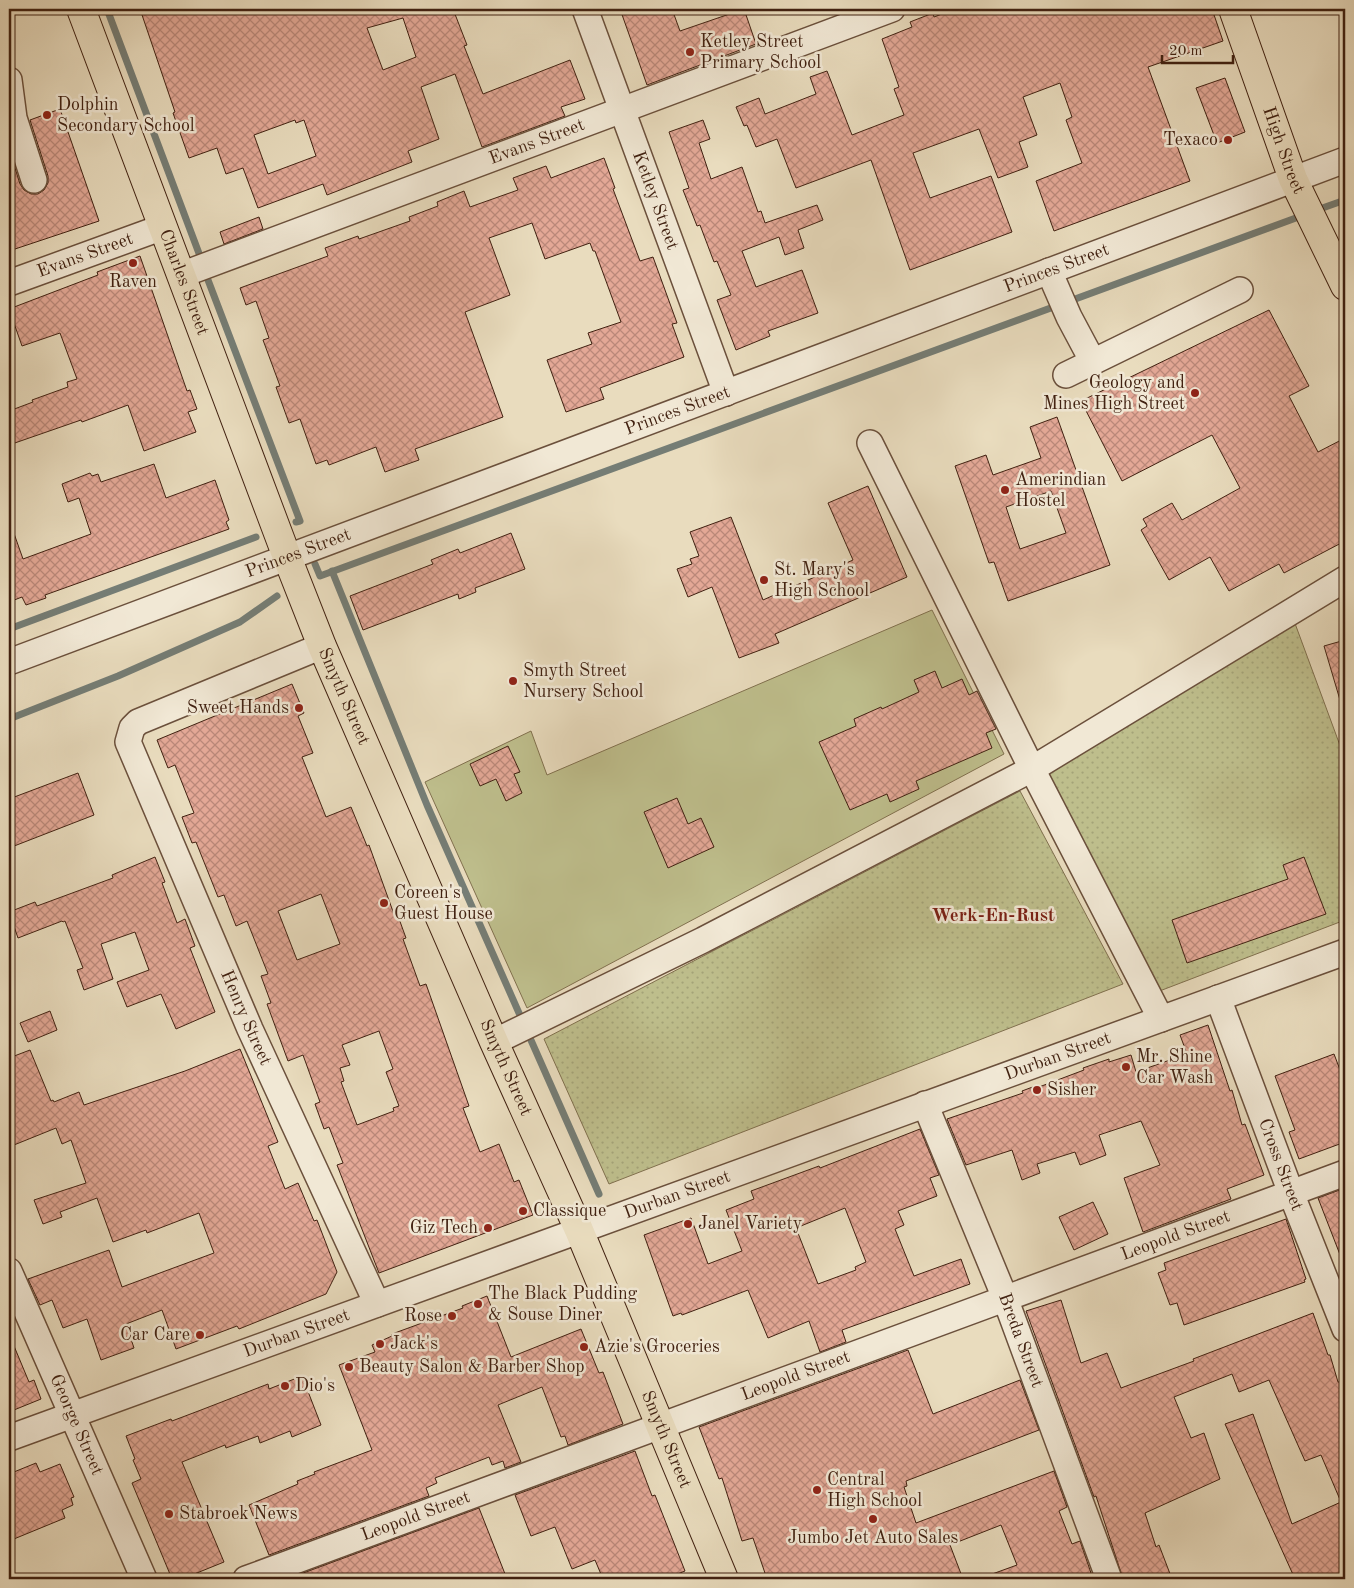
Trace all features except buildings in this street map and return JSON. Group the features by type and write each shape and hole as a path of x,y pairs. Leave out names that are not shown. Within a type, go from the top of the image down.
{"main road":[{"name":"Charles Street","path":"81,9 287,558"},
{"name":"High Street","path":"1233,9 1293,179 1345,286"},
{"name":"Smyth Street","path":"287,558 322,646 494,1042 579,1230 724,1579"}],"street":[{"name":"Ketley Street","path":"585,9 726,392"},
{"name":"Evans Street","path":"181,275 892,9"},
{"path":"9,80 14,118 34,180"},
{"name":"Princes Street","path":"9,662 726,392 1054,282 1293,179 1345,160"},
{"name":"Evans Street","path":"9,283 163,226"},
{"path":"1054,282 1069,317 1093,362"},
{"path":"1066,375 1240,290"},
{"path":"870,443 1032,769 1161,1019"},
{"path":"494,1042 703,940 1032,769 1345,579"},
{"name":"Henry Street","path":"322,646 138,722 132,728 128,742 250,1028 377,1304"},
{"name":"Durban Street","path":"9,1438 1345,952"},
{"name":"Cross Street","path":"1218,998 1291,1193 1345,1329"},
{"name":"Breda Street","path":"925,1104 1005,1298 1109,1579"},
{"name":"Leopold Street","path":"246,1579 1345,1173"},
{"name":"George Street","path":"9,1270 144,1579"}],"green space":[{"path":"932,610 1004,754 527,1008 425,782 531,731 547,775"},
{"path":"1293,618 1345,759 1345,920 1157,992 1044,769"},
{"path":"1020,791 1123,984 609,1184 544,1039"}],"waterway":[{"path":"107,9 203,264"},
{"path":"1314,211 1345,200"},
{"path":"315,564 320,576 1304,215"},
{"path":"208,280 300,521 296,522"},
{"path":"9,629 256,537"},
{"path":"332,571 427,805 599,1194"},
{"path":"9,719 118,676 240,622 277,596"}],"place":[{"name":"Ketley Street Primary School","path":"690,52"},
{"name":"Dolphin Secondary School","path":"47,115"},
{"name":"Texaco","path":"1228,140"},
{"name":"Raven","path":"133,263"},
{"name":"Geology and Mines High Street","path":"1195,393"},
{"name":"Amerindian Hostel","path":"1005,490"},
{"name":"St. Mary's High School","path":"764,580"},
{"name":"Smyth Street Nursery School","path":"513,681"},
{"name":"Sweet Hands","path":"299,708"},
{"name":"Coreen's Guest House","path":"384,903"},
{"name":"Mr. Shine Car Wash","path":"1126,1067"},
{"name":"Sisher","path":"1037,1090"},
{"name":"Classique","path":"523,1211"},
{"name":"Janel Variety","path":"688,1224"},
{"name":"Giz Tech","path":"488,1228"},
{"name":"The Black Pudding & Souse Diner","path":"478,1304"},
{"name":"Rose","path":"452,1316"},
{"name":"Car Care","path":"200,1335"},
{"name":"Jack's","path":"380,1344"},
{"name":"Azie's Groceries","path":"584,1347"},
{"name":"Beauty Salon & Barber Shop","path":"349,1367"},
{"name":"Dio's","path":"285,1386"},
{"name":"Central High School","path":"817,1490"},
{"name":"Stabroek News","path":"169,1514"},
{"name":"Jumbo Jet Auto Sales","path":"873,1519"}],"district":[{"name":"Werk-En-Rust","path":"993,916"}]}
